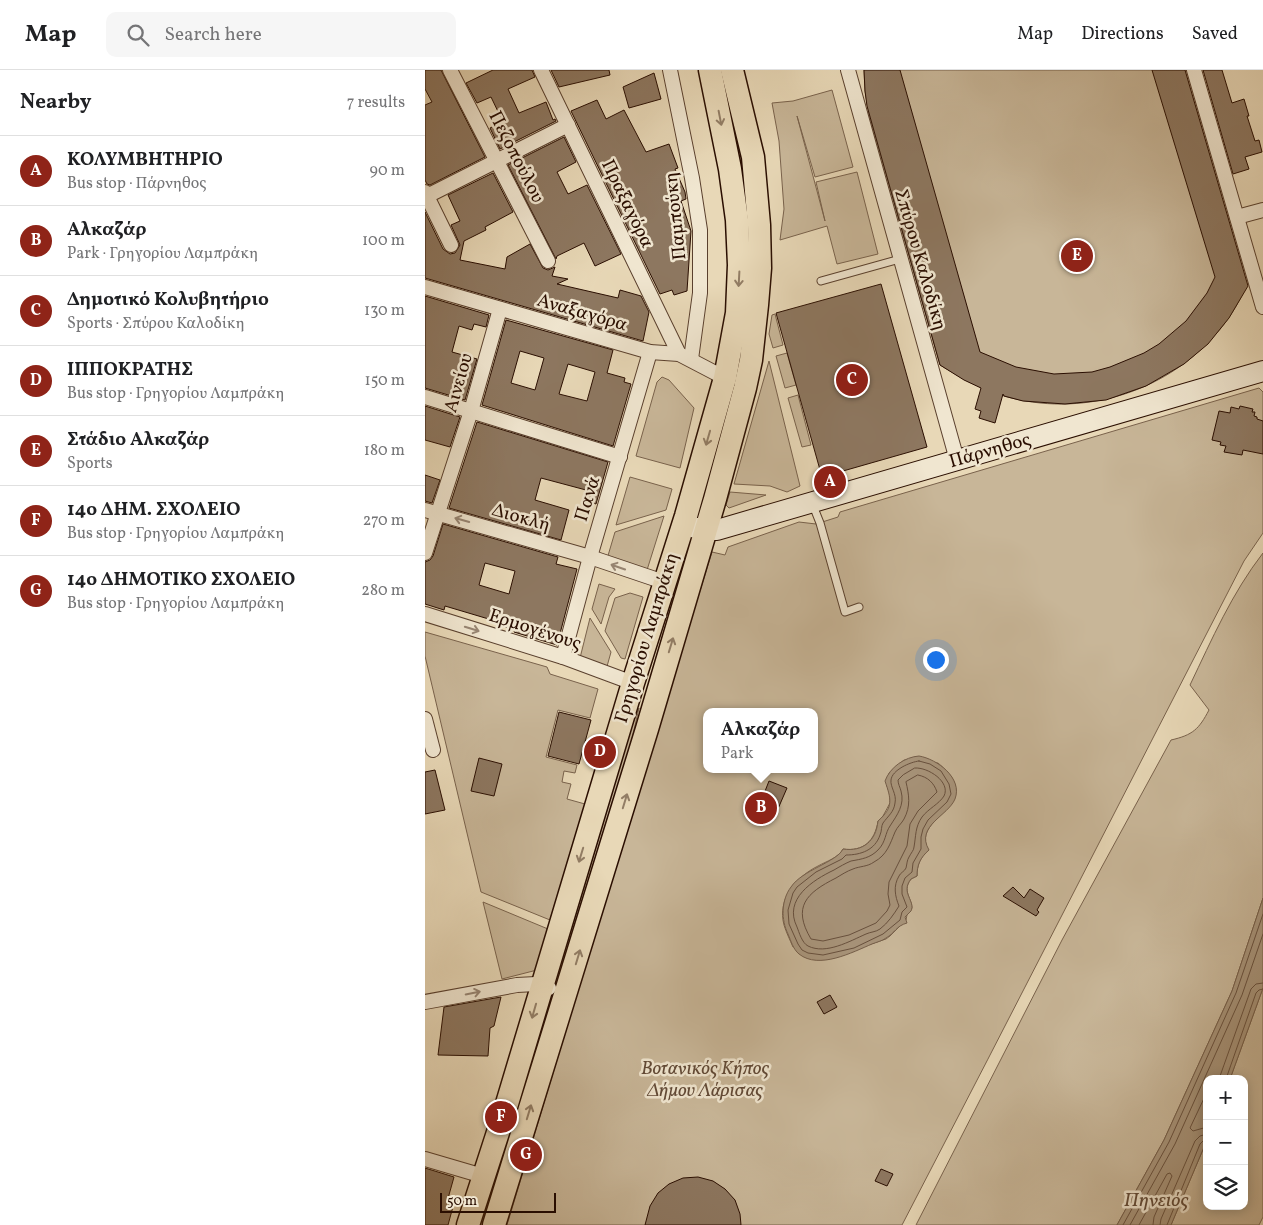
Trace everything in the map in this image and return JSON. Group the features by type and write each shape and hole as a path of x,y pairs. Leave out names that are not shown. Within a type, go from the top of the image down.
{"main road":[{"name":"Γρηγορίου Λαμπράκη","path":"468,1225 503,1117 541,986 683,524 725,378 737,313 738,229 730,169 710,70"},
{"name":"Γρηγορίου Λαμπράκη","path":"494,1225 567,994 687,589 711,530 751,360 759,281 759,225 755,169 732,70"},
{"path":"664,582 687,589"}],"street":[{"name":"Πεζοπούλου","path":"450,70 548,261"},
{"name":"Πραξαγόρα","path":"541,70 685,357"},
{"name":"Παμπούκη","path":"670,70 692,178 700,230 700,293 685,357"},
{"name":"Σπύρου Καλοδίκη","path":"848,70 957,460"},
{"path":"1194,70 1263,307"},
{"path":"451,245 426,194 498,161 567,125"},
{"path":"1237,217 1263,210"},
{"name":"Αναξαγόρα","path":"425,287 650,352 685,357 725,378"},
{"name":"Αινείου","path":"425,553 431,511 471,411 500,309"},
{"name":"Πανά","path":"563,657 650,352"},
{"name":"Πάρνηθος","path":"711,530 1263,371"},
{"path":"425,397 620,457"},
{"name":"Διοκλή","path":"431,511 590,557 664,582"},
{"path":"683,524 711,530"},
{"name":"Ερμογένους","path":"425,614 563,657 633,683"},
{"path":"425,719 433,750"},
{"path":"425,1002 517,984 541,986 567,994"},
{"path":"425,1159 483,1176"}],"lane":[{"path":"821,281 900,259"},
{"path":"812,502 845,612 859,607"}],"green space":[{"path":"864,70 1192,70 1251,277 1231,315 1215,335 1171,373 1119,396 1090,402 1062,404 1033,402 1004,396 979,387 940,365 869,115"},
{"path":"832,90 853,167 815,177 797,116 825,221 816,182 857,172 878,254 837,264 827,226 780,240 784,209 779,141 772,103 793,101"},
{"path":"775,314 783,345 773,348 769,334 772,315"},
{"path":"787,353 796,385 785,388 776,356"},
{"path":"769,361 800,486 787,492 770,486 734,484"},
{"path":"662,377 669,380 694,408 680,468 636,456 657,382"},
{"name":"Βοτανικός Κήπος Δήμου Λάρισας","path":"1259,388 1263,392 1263,533 1244,561 902,1225 507,1225 712,552 725,555 728,547 799,522 816,524 838,517 840,512","holes":["904,760 938,763 952,778 956,790 953,800 929,828 925,838 928,850 919,862 917,876 911,879 907,887 912,908 906,920 886,939 871,944 793,947 785,928 783,915 783,906 790,890 802,876 835,857 843,849 856,849 867,844 874,834 878,821 890,803 887,786 889,773"]},
{"path":"798,395 811,445 802,447 788,398"},
{"path":"630,477 672,489 666,510 616,525"},
{"path":"730,492 766,495 729,508 726,505"},
{"path":"664,516 647,570 607,559 615,532"},
{"path":"1263,553 1263,898 1232,991 1164,1140 1117,1225 916,1225 1062,940 1171,740 1185,736 1195,730 1209,710 1190,685 1232,600"},
{"path":"599,584 615,589 609,597 601,624 592,609"},
{"path":"630,593 643,597 625,659 621,658 605,631 615,598"},
{"path":"590,618 611,652 606,670 579,662"},
{"path":"425,632 547,667 550,674 598,689 590,718 558,710 546,757 577,765 575,773 564,771 562,782 571,784 567,799 585,804 550,920 481,892 425,656"},
{"path":"639,708 626,765 566,963 559,960 629,733"},
{"path":"483,902 548,929 537,970 502,979"},
{"path":"1263,988 1263,1217 1259,1225 1171,1225 1203,1149 1203,1210 1248,1210 1248,1075 1231,1075"},
{"path":"547,1000 554,1002 486,1225 477,1225"}],"water":[{"path":"919,756 933,761 947,771 952,777 956,791 955,799 951,805 934,822 926,834 929,850 920,862 917,876 911,879 907,888 912,907 905,917 907,923 900,926 883,940 836,958 816,960 799,954 792,945 783,916 785,898 791,887 803,876 834,858 843,849 857,849 867,844 875,834 878,821 889,807 890,798 885,781 887,776 894,767 908,758"},
{"name":"Πηνειός","path":"1263,898 1263,988 1231,1075 1203,1075 1203,1149 1171,1225 1117,1225 1164,1140 1232,991"}],"building":[{"path":"425,70 441,70 485,157 430,185 425,180 425,105 432,102 425,89"},
{"path":"493,70 532,70 535,77 508,89 519,113 546,102 553,120 555,119 556,121 500,149 490,128 503,122 491,97 477,103 466,83"},
{"path":"551,70 609,70 610,75 559,87"},
{"path":"864,70 900,70 980,352 1016,367 1054,374 1092,372 1110,367 1144,353 1159,344 1186,321 1207,293 1215,277 1152,70 1185,70 1248,286 1229,318 1208,344 1184,364 1146,386 1106,400 1065,404 1023,401 1004,396 1003,394 995,423 979,418 981,411 975,409 981,388 940,365 867,106"},
{"path":"1203,70 1222,70 1232,103 1244,99 1255,141 1259,140 1262,152 1245,157 1249,169 1233,174"},
{"path":"654,73 661,99 629,108 623,87"},
{"path":"597,100 606,119 624,110 646,152 669,144 678,168 675,169 685,192 686,199 681,201 691,231 687,291 674,295 672,290 660,294 571,111"},
{"path":"564,137 576,162 557,172 568,194 587,185 621,254 595,266 584,243 557,256 556,259 508,165"},
{"path":"493,173 513,212 485,227 486,230 464,241 460,260 505,269 507,257 530,244 543,268 548,270 555,267 552,276 568,279 557,284 618,298 620,290 641,296 649,312 643,341 425,278 425,212 443,249 450,254 455,253 460,245 451,225 460,221 448,195"},
{"path":"881,284 927,447 822,477 776,313"},
{"path":"425,296 489,315 486,327 474,324 472,330 459,326 452,352 477,359 465,400 425,388"},
{"path":"506,320 613,350 607,373 625,378 624,382 631,384 613,446 482,405","holes":["520,351 544,358 535,390 511,383","568,364 595,372 587,401 559,394"]},
{"path":"425,406 460,417 450,447 425,440"},
{"path":"1240,406 1253,409 1252,412 1255,412 1254,416 1263,421 1263,454 1243,450 1242,455 1224,452 1226,446 1220,445 1221,442 1212,440 1219,411 1230,413 1231,407 1239,409"},
{"path":"477,422 608,462 596,504 583,500 586,490 541,478 535,500 569,510 561,540 449,508"},
{"path":"425,475 440,480 432,503 425,501"},
{"path":"443,524 558,557 556,564 577,569 557,645 514,632 515,630 491,622 492,620 445,606 444,610 425,604 425,562 433,556","holes":["485,563 515,571 509,594 479,585"]},
{"path":"559,712 591,720 579,764 548,756"},
{"path":"479,758 502,764 494,796 471,791"},
{"path":"435,770 445,810 425,814 425,772"},
{"path":"769,781 787,788 777,811 760,804"},
{"path":"1013,887 1024,898 1030,889 1044,898 1037,910 1039,912 1036,916 1003,896"},
{"path":"830,995 837,1007 824,1014 817,1002"},
{"path":"501,997 494,1026 490,1028 488,1056 438,1055 444,1007"},
{"path":"425,1168 454,1177 447,1202 454,1203 448,1225 425,1225"},
{"path":"881,1169 893,1174 887,1186 875,1181"},
{"path":"698,1177 713,1181 725,1189 735,1200 740,1214 741,1225 645,1225 650,1206 658,1193 669,1184 683,1178"}],"place":[{"name":"Στάδιο Αλκαζάρ","path":"1077,256"},
{"name":"Δημοτικό Κολυβητήριο","path":"852,380"},
{"name":"ΚΟΛΥΜΒΗΤΗΡΙΟ","path":"830,482"},
{"name":"ΙΠΠΟΚΡΑΤΗΣ","path":"600,752"},
{"name":"Αλκαζάρ","path":"761,808"},
{"name":"14ο ΔΗΜ. ΣΧΟΛΕΙΟ","path":"501,1117"},
{"name":"14ο ΔΗΜΟΤΙΚΟ ΣΧΟΛΕΙΟ","path":"526,1155"}]}
